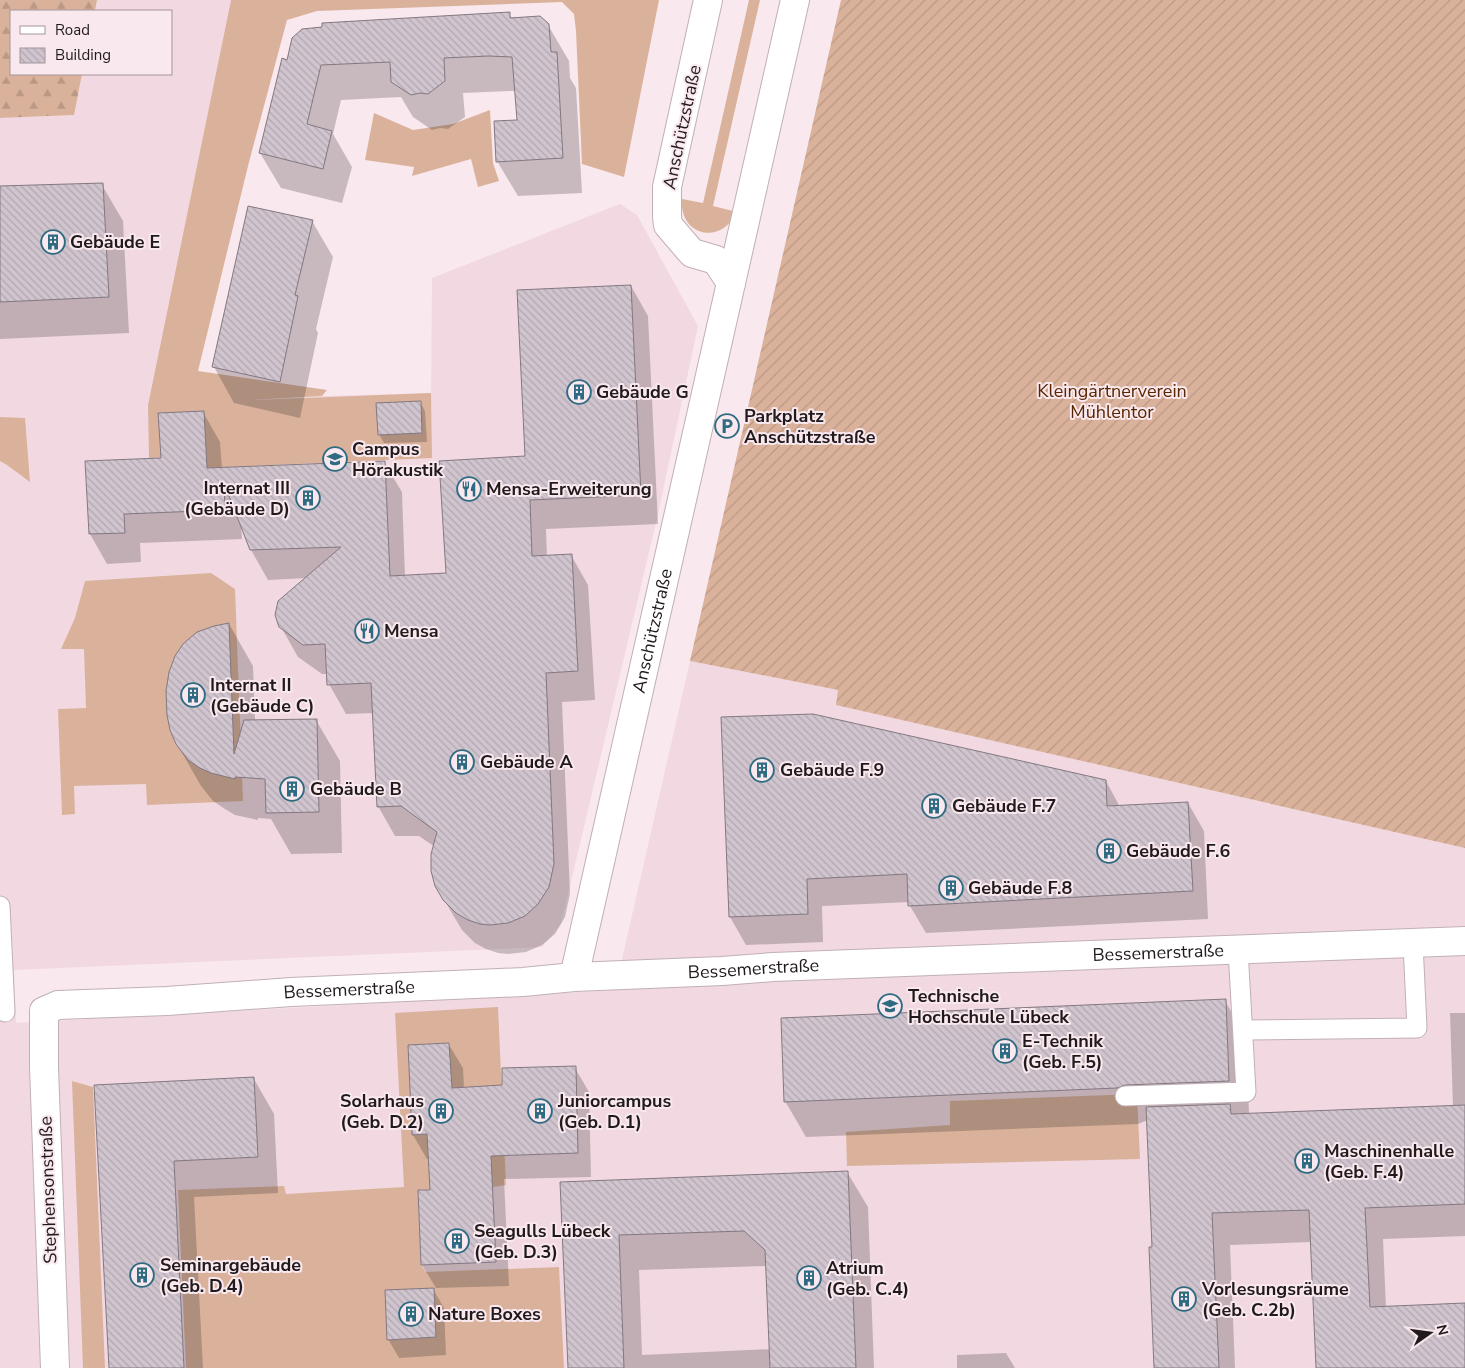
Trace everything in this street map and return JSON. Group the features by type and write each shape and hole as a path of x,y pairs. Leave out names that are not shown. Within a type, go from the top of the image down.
{"street":[{"name":"Anschützstraße","path":"708,0 667,187 668,225 692,253 716,260 731,283"},
{"name":"Anschützstraße","path":"574,977 795,0"},
{"name":"Bessemerstraße","path":"44,1011 58,1005 290,992 524,982 574,977 773,967 1465,941"},
{"name":"Stephensonstraße","path":"44,1011 44,1067 55,1368"}],"lane":[{"path":"0,906 5,1012"},
{"path":"1243,1030 1418,1028 1413,943"},
{"path":"1125,1096 1246,1092 1238,949"}],"shaded area":[{"name":"Technische Hochschule Lübeck","path":"97,0 231,0 148,405 322,396 431,393 432,278 620,204 637,215 698,326 658,514 561,924 542,947 14,970 16,1023 615,990 690,661 838,690 837,705 1465,848 1465,1368 0,1368 0,118 73,115 82,75 172,75 172,10 95,10"}],"green space":[{"path":"0,0 97,0 95,10 10,10 10,75 82,75 74,115 0,118"},
{"path":"231,0 659,0 624,177 582,164 574,14 562,2 317,11 287,20 249,162 198,371 327,390 322,396 251,400 431,393 432,458 204,468 203,456 149,458 148,405"},
{"path":"749,0 760,0 713,206 737,212 730,223 721,230 712,233 702,232 694,228 687,221 683,212 682,199 703,203"},
{"name":"Kleingärtnerverein Mühlentor","path":"841,0 1465,0 1465,848 836,705 838,690 690,661"},
{"path":"490,110 493,163 499,181 478,187 471,159 412,176 414,167 365,160 374,113 413,130 453,124"},
{"path":"0,417 25,418 30,482 0,461"},
{"path":"211,573 235,589 243,801 147,805 146,784 74,786 75,814 62,815 58,709 86,708 84,649 61,649 75,618 85,581"},
{"path":"498,1007 506,1185 418,1190 421,1265 426,1272 559,1267 564,1368 186,1368 178,1190 284,1186 286,1194 404,1187 395,1013"},
{"path":"72,1081 93,1087 105,1368 83,1368"},
{"path":"1137,1094 1140,1159 847,1166 846,1132 950,1125 950,1101"}],"building":[{"path":"510,12 510,18 540,16 549,24 551,52 557,52 563,158 496,162 494,121 517,120 512,57 488,56 444,58 445,81 428,94 411,95 391,82 390,62 321,65 307,124 332,131 323,169 259,153 282,58 287,60 292,38 302,29 322,27 322,23"},
{"name":"Gebäude E","path":"103,183 109,297 0,302 0,186"},
{"path":"248,206 313,220 295,295 298,296 280,382 212,367"},
{"path":"631,285 641,495 530,500 532,556 572,554 578,671 546,673 554,864 549,887 538,904 525,916 508,923 480,924 456,913 443,900 435,886 431,871 431,854 437,832 401,806 377,807 371,683 327,685 325,644 303,645 279,627 275,615 278,601 341,547 250,550 224,483 225,510 124,514 125,533 89,534 85,461 161,458 158,413 204,411 207,468 385,461 390,576 446,573 439,461 525,456 517,290"},
{"path":"421,401 422,433 378,435 376,403"},
{"path":"229,623 234,754 244,720 317,719 319,812 266,813 265,779 235,777 235,779 211,773 188,760 176,744 170,730 167,715 166,691 169,672 175,656 183,644 197,632"},
{"path":"813,714 1106,780 1107,806 1188,802 1193,891 908,906 907,874 807,879 808,914 729,917 721,717"},
{"name":"E-Technik (Geb. F.5)","path":"1226,999 1229,1081 1125,1085 1117,1088 784,1102 781,1018"},
{"path":"449,1043 452,1088 502,1085 502,1068 576,1066 578,1153 491,1156 496,1262 421,1265 418,1190 430,1190 427,1134 412,1135 408,1045"},
{"name":"Seminargebäude (Geb. D.4)","path":"254,1077 258,1157 174,1161 184,1368 109,1368 94,1085"},
{"path":"1230,1104 1231,1114 1465,1105 1465,1204 1365,1208 1370,1307 1465,1303 1465,1368 1316,1368 1309,1210 1212,1213 1219,1368 1154,1368 1149,1247 1152,1247 1146,1107"},
{"name":"Atrium (Geb. C.4)","path":"848,1171 856,1368 770,1368 765,1250 744,1231 619,1235 624,1368 568,1368 560,1182"},
{"name":"Nature Boxes","path":"434,1288 436,1337 387,1340 385,1290"}],"place":[{"name":"Gebäude E","path":"53,242"},
{"name":"Gebäude G","path":"579,392"},
{"name":"Parkplatz Anschützstraße","path":"727,426"},
{"name":"Campus Hörakustik","path":"335,459"},
{"name":"Mensa-Erweiterung","path":"469,489"},
{"name":"Internat III (Gebäude D)","path":"308,498"},
{"name":"Mensa","path":"367,631"},
{"name":"Internat II (Gebäude C)","path":"193,695"},
{"name":"Gebäude A","path":"462,762"},
{"name":"Gebäude F.9","path":"762,770"},
{"name":"Gebäude B","path":"292,789"},
{"name":"Gebäude F.7","path":"934,806"},
{"name":"Gebäude F.6","path":"1109,851"},
{"name":"Gebäude F.8","path":"951,888"},
{"name":"Technische Hochschule Lübeck","path":"890,1006"},
{"name":"E-Technik (Geb. F.5)","path":"1005,1051"},
{"name":"Solarhaus (Geb. D.2)","path":"441,1111"},
{"name":"Juniorcampus (Geb. D.1)","path":"540,1111"},
{"name":"Maschinenhalle (Geb. F.4)","path":"1307,1161"},
{"name":"Seagulls Lübeck (Geb. D.3)","path":"457,1241"},
{"name":"Seminargebäude (Geb. D.4)","path":"142,1275"},
{"name":"Atrium (Geb. C.4)","path":"809,1278"},
{"name":"Vorlesungsräume (Geb. C.2b)","path":"1184,1299"},
{"name":"Nature Boxes","path":"411,1314"}]}
